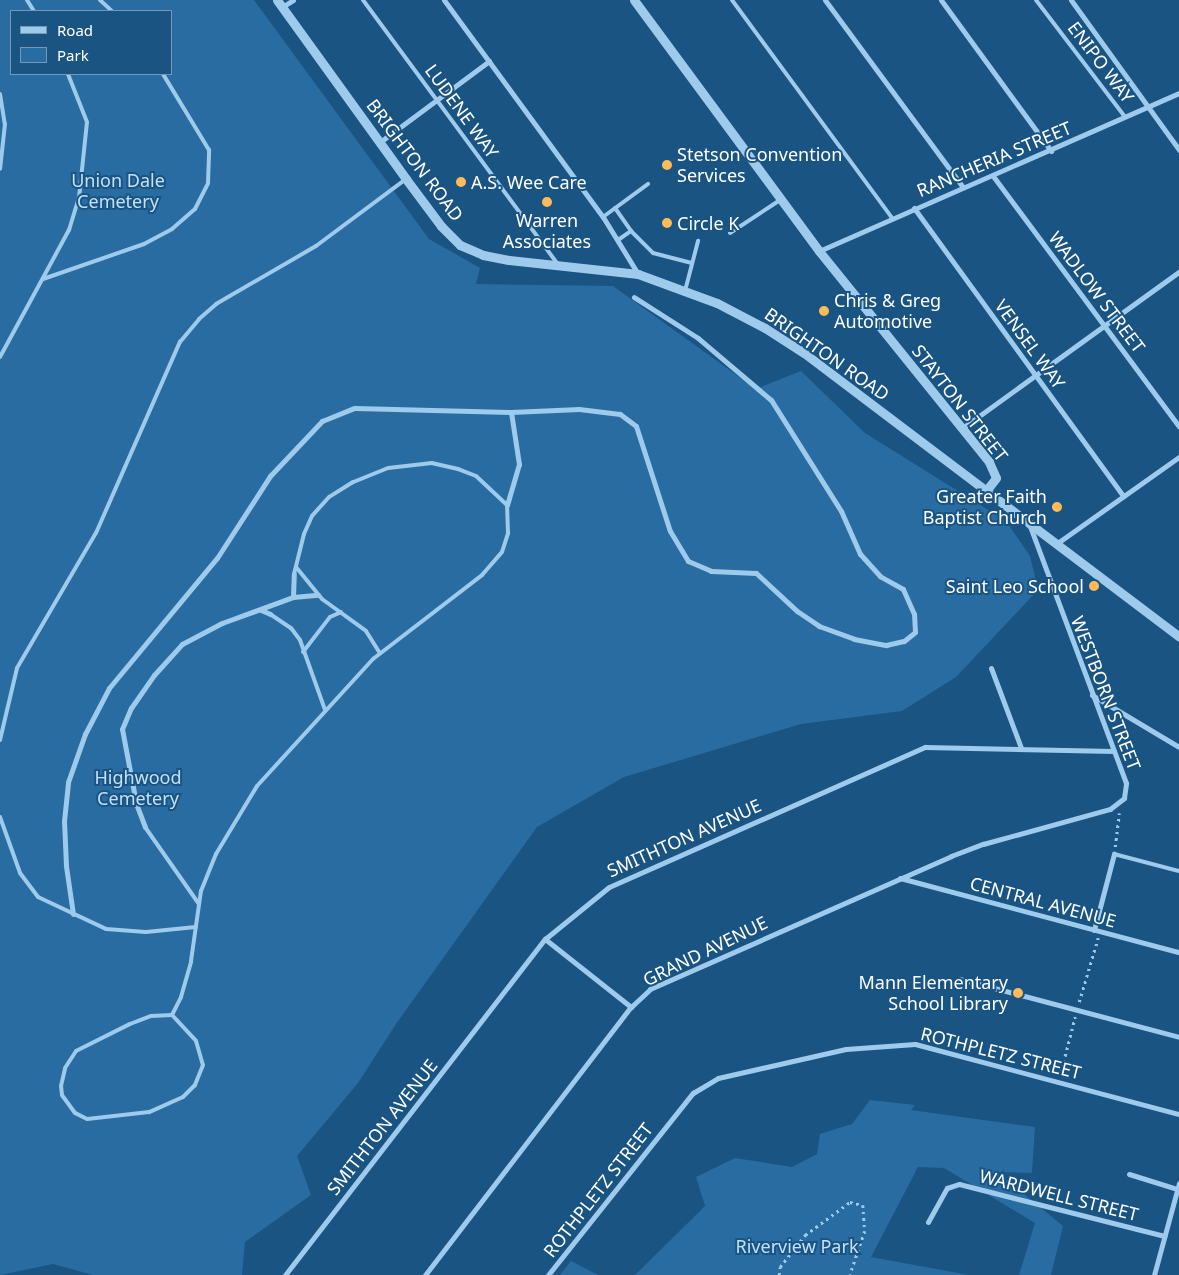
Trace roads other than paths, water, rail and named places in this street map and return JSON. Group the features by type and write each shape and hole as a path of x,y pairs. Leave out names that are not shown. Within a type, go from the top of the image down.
{"street":[{"path":"280,4 293,0"},
{"path":"444,0 603,218 638,274"},
{"name":"STAYTON STREET","path":"634,0 819,251 996,472 996,478 986,491"},
{"path":"825,0 962,186"},
{"path":"941,0 1051,151"},
{"path":"1071,0 1179,150"},
{"name":"BRIGHTON ROAD","path":"280,4 441,226 460,245 483,255 638,274 725,307 804,353 1179,637"},
{"path":"380,142 489,62"},
{"name":"RANCHERIA STREET","path":"819,251 962,186 993,176 1051,151 1179,92"},
{"name":"WADLOW STREET","path":"993,176 1179,426"},
{"name":"VENSEL WAY","path":"914,208 1123,496"},
{"path":"961,428 1179,272"},
{"path":"73,914 66,866 64,821 68,782 85,734 109,688 217,558 270,476 322,421 354,408 511,412 579,409 620,414 636,426 670,531 688,561 711,571 756,573 797,611 819,626 854,639 886,645 904,641 914,632 914,614 903,589 880,576 860,554 841,511 772,400 698,338 634,297"},
{"path":"507,505 519,464 511,412"},
{"path":"1056,544 1179,457"},
{"name":"WESTBORN STREET","path":"1029,524 1126,783 1127,791 1121,801 1110,809"},
{"path":"293,597 294,574"},
{"path":"145,827 136,803 122,729 131,708 154,675 182,644 222,623 293,597 318,595"},
{"path":"261,610 270,614"},
{"path":"991,668 1021,748"},
{"path":"1092,695 1179,748"},
{"name":"SMITHTON AVENUE","path":"285,1275 545,939 616,883 918,749 932,746 1114,751"},
{"name":"GRAND AVENUE","path":"425,1275 631,1008 662,982 900,878 983,844 1110,809"},
{"path":"1097,930 1114,854"},
{"name":"CENTRAL AVENUE","path":"900,878 1179,952"},
{"path":"545,939 631,1008"},
{"path":"960,979 1179,1037"},
{"name":"ROTHPLETZ STREET","path":"548,1275 693,1093 718,1078 846,1049 915,1044 1179,1114"},
{"path":"1129,1174 1178,1186 1154,1275"},
{"name":"WARDWELL STREET","path":"928,1222 947,1188 959,1184 1165,1236"}],"lane":[{"path":"100,0 111,10"},
{"name":"LUDENE WAY","path":"363,0 557,263"},
{"path":"732,0 892,218"},
{"name":"ENIPO WAY","path":"1036,0 1125,117"},
{"path":"0,357 69,230 85,160 87,122 68,75"},
{"path":"43,280 144,244 172,230 195,209 208,182 209,150 164,75"},
{"path":"0,94 5,124 0,168"},
{"path":"0,740 17,668 96,533 180,342 216,304 309,251 406,179"},
{"path":"603,218 648,184"},
{"path":"730,233 780,200"},
{"path":"615,208 631,231 653,253 692,263"},
{"path":"618,240 631,231"},
{"path":"685,291 698,241"},
{"path":"172,1015 184,988 201,891 216,854 243,808 274,766 380,653 482,575 502,552 508,533 507,505 476,476 458,469 432,463 388,468 353,482 329,497 312,516 294,574"},
{"path":"296,567 318,595 366,631 380,653"},
{"path":"303,652 330,616 341,612"},
{"path":"270,614 291,628 300,640 325,710"},
{"path":"0,817 20,874 29,889 38,897 106,929 146,932 196,927"},
{"path":"145,827 199,904"},
{"path":"1114,854 1179,871"},
{"path":"172,1015 184,1025 196,1041 203,1065 195,1084 183,1097 149,1112 87,1119 68,1106 62,1096 62,1075 76,1051 137,1021 151,1016 172,1015"}],"place":[{"name":"Stetson Convention Services","path":"667,165"},
{"name":"A.S. Wee Care","path":"461,182"},
{"name":"Warren Associates","path":"547,202"},
{"name":"Circle K","path":"667,223"},
{"name":"Chris & Greg Automotive","path":"824,311"},
{"name":"Greater Faith Baptist Church","path":"1057,507"},
{"name":"Saint Leo School","path":"1094,586"},
{"name":"Mann Elementary School Library","path":"1018,993"}],"park label":[{"name":"Union Dale Cemetery","path":"118,191"},
{"name":"Highwood Cemetery","path":"138,788"},
{"name":"Riverview Park","path":"797,1246"}]}
